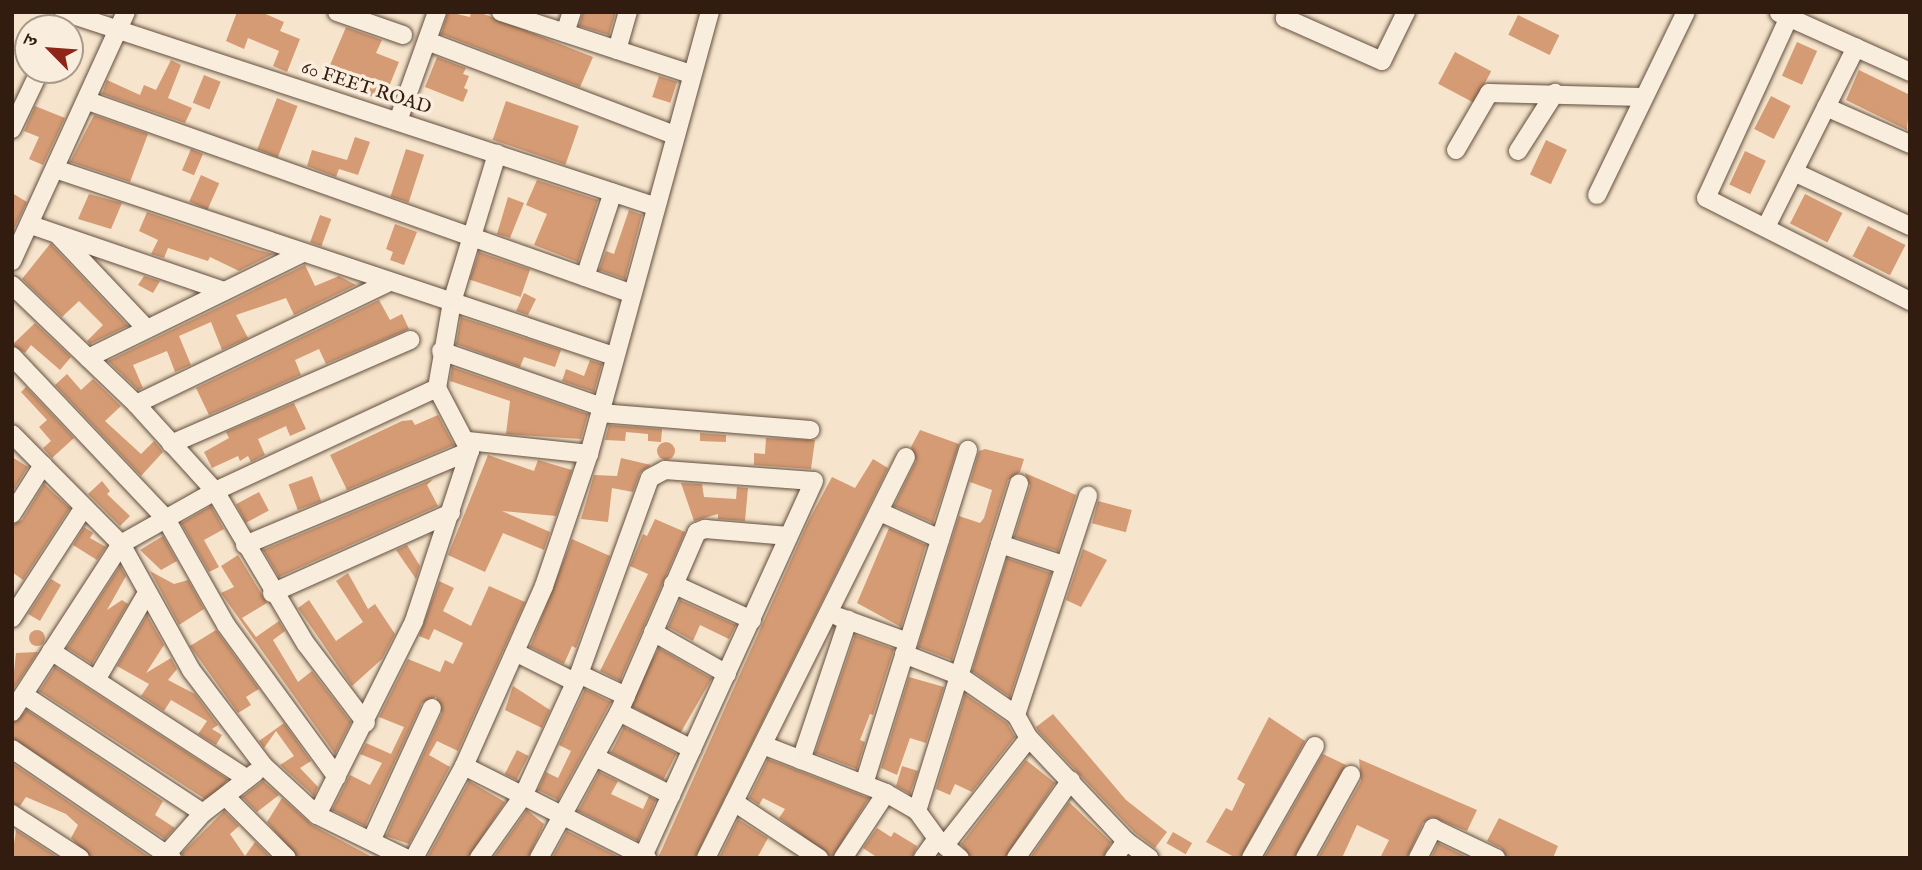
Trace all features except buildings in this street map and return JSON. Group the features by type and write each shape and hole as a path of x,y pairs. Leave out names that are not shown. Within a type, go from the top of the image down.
{"street":[{"path":"12,261 58,170 126,12"},
{"path":"337,12 403,35"},
{"path":"398,121 437,12"},
{"path":"501,12 691,74"},
{"path":"565,33 572,12"},
{"path":"617,50 628,12"},
{"path":"414,858 464,766 544,586 589,454 629,293 710,12"},
{"path":"1288,12 1285,18 1382,61 1406,12"},
{"path":"1597,195 1685,12"},
{"path":"1910,72 1784,15 1706,198 1910,301"},
{"name":"60 FEET ROAD","path":"84,22 118,30 654,206"},
{"path":"427,41 674,135"},
{"path":"1766,227 1856,47"},
{"path":"12,129 33,84"},
{"path":"1456,149 1489,93 1643,97"},
{"path":"1518,151 1555,93"},
{"path":"88,102 629,293"},
{"path":"1826,107 1910,144"},
{"path":"317,815 366,723 414,621 451,513 469,446 437,388 441,351 452,302 496,154"},
{"path":"58,170 614,356"},
{"path":"1794,172 1910,226"},
{"path":"585,277 613,192"},
{"path":"31,225 224,291"},
{"path":"57,233 147,329"},
{"path":"88,358 302,253"},
{"path":"136,404 390,282"},
{"path":"12,285 136,404 215,491 272,593 366,723"},
{"path":"171,444 410,340"},
{"path":"441,351 601,410 810,430"},
{"path":"12,356 166,519 226,625 337,777"},
{"path":"12,712 121,544 215,491 437,388"},
{"path":"12,434 121,544 191,670 264,766 317,815 372,839 405,858"},
{"path":"245,545 469,446 589,454"},
{"path":"864,784 968,450"},
{"path":"706,858 906,457"},
{"path":"12,514 43,465"},
{"path":"464,766 523,796 564,818 645,857 814,481 658,472 647,484 577,678 523,796 479,858"},
{"path":"916,811 1019,483"},
{"path":"1016,715 1088,496"},
{"path":"12,618 84,507"},
{"path":"880,512 940,539"},
{"path":"272,593 451,513"},
{"path":"539,858 597,758 623,704 673,584 700,530 789,536"},
{"path":"1000,544 1064,565"},
{"path":"673,584 752,620"},
{"path":"96,680 147,593"},
{"path":"829,613 958,675 1016,715 1029,738 1126,841 1149,858"},
{"path":"802,760 848,621"},
{"path":"653,632 727,674"},
{"path":"51,651 247,779"},
{"path":"515,652 577,678 692,749"},
{"path":"24,695 203,813"},
{"path":"372,839 432,708"},
{"path":"923,858 941,842 1029,738"},
{"path":"763,745 886,793 916,811 941,842 960,858"},
{"path":"1251,858 1315,746"},
{"path":"12,749 167,856 203,813 264,766"},
{"path":"597,758 671,795"},
{"path":"1305,858 1351,775"},
{"path":"1016,858 1071,780"},
{"path":"843,858 886,793"},
{"path":"226,797 265,841 287,858"},
{"path":"734,802 819,858"},
{"path":"12,814 80,858"},
{"path":"1418,858 1433,828 1496,858"},
{"path":"1114,858 1126,841"}]}
